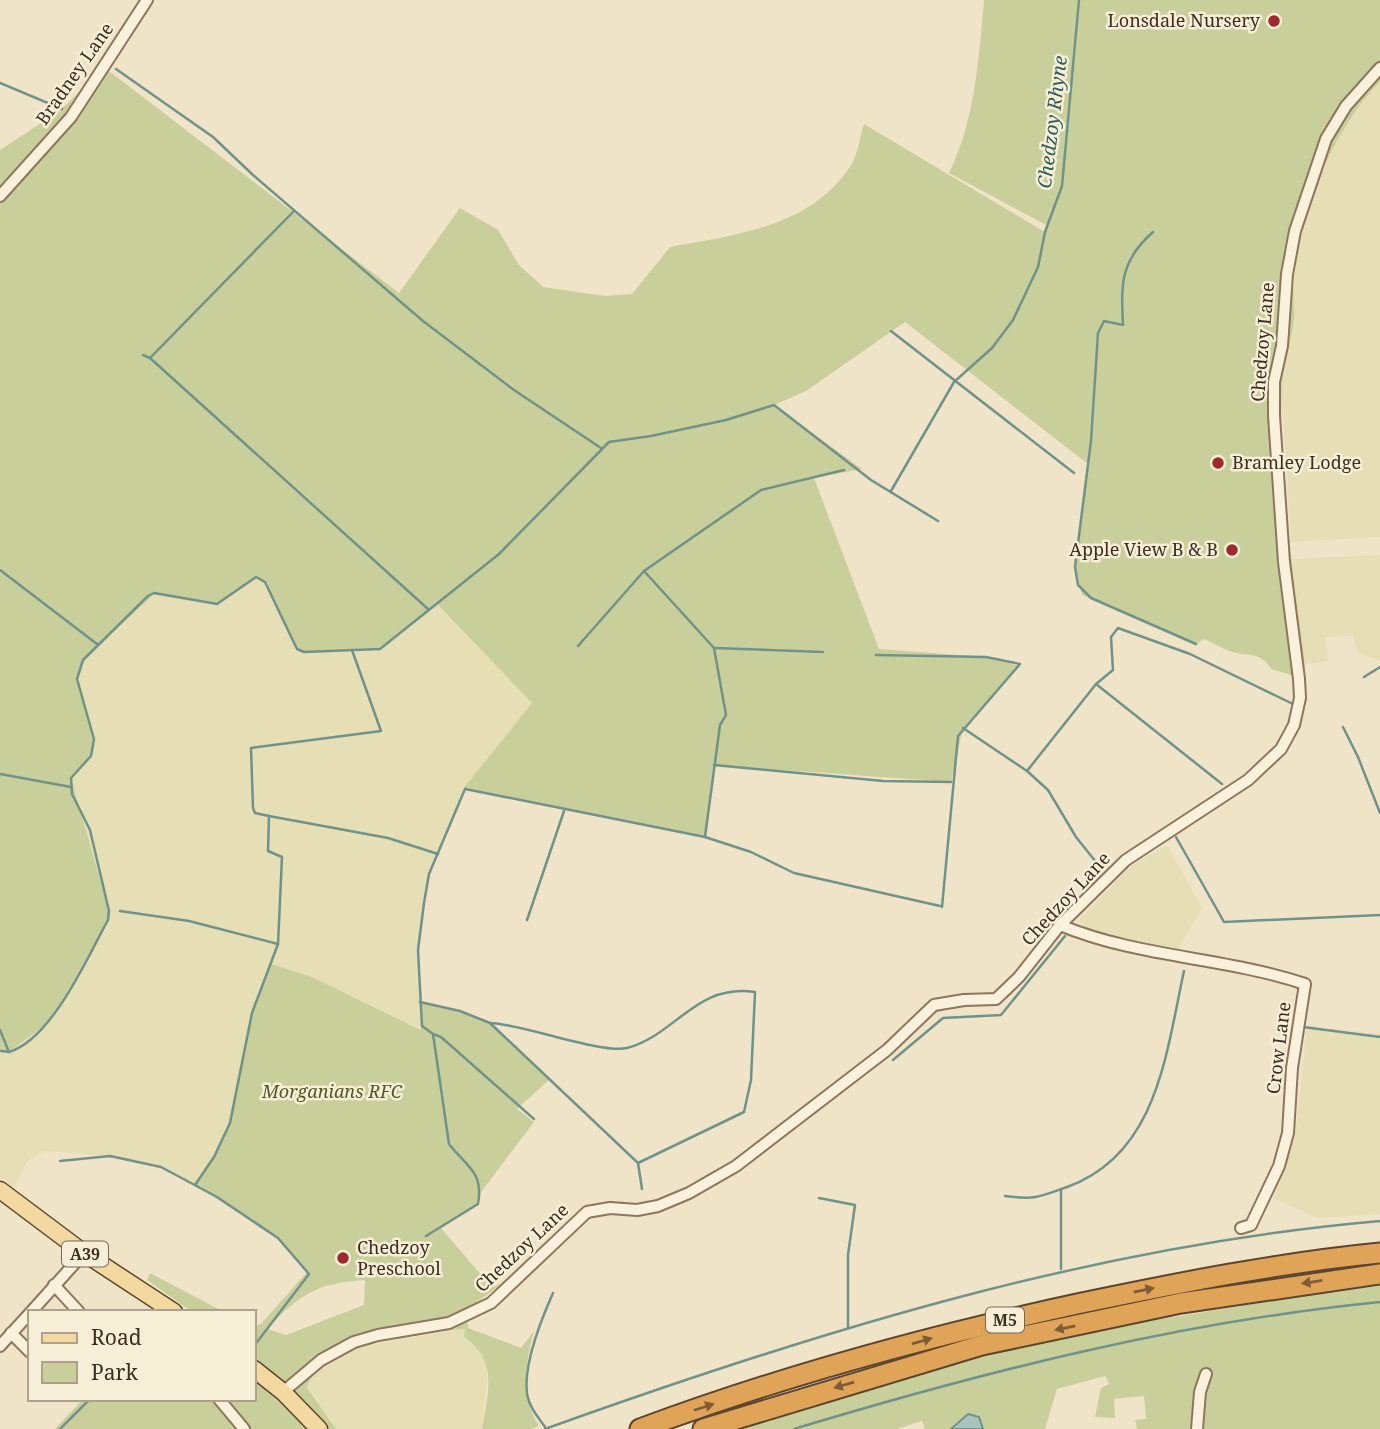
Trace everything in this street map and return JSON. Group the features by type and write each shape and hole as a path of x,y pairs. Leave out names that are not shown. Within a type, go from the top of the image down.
{"highway":[{"name":"M5","path":"640,1429 782,1381 968,1328 1174,1283 1312,1260 1380,1253"},
{"name":"M5","path":"703,1429 982,1345 1181,1303 1380,1274"}],"main road":[{"name":"A39","path":"0,1191 166,1309"},
{"path":"256,1371 283,1392 319,1429"}],"street":[{"name":"Bradney Lane","path":"0,196 71,117 147,0"},
{"name":"Chedzoy Lane","path":"283,1392 321,1360 354,1342 378,1335 449,1323 491,1303 587,1212 597,1209 637,1210 658,1206 689,1193 736,1166 887,1050 934,1005 996,999 1019,977 1060,926 1126,860 1248,780 1281,749 1294,725 1300,698 1283,550 1274,382 1282,346 1287,274 1295,231 1326,139 1346,106 1380,68"},
{"name":"Crow Lane","path":"1060,926 1098,941 1220,966 1269,972 1305,985 1292,1068 1288,1133 1282,1155 1251,1225 1241,1228"},
{"path":"32,1310 84,1253"},
{"path":"54,1285 79,1307"},
{"path":"0,1346 28,1314"},
{"path":"11,1334 28,1350"},
{"path":"1197,1429 1200,1392 1206,1374"},
{"path":"221,1401 244,1429"}],"shaded area":[{"path":"1380,82 1380,537 1291,542 1281,381 1294,321 1293,266 1306,217 1331,148 1366,95"},
{"path":"1380,555 1380,661 1357,652 1353,636 1325,637 1328,661 1305,664 1291,559"},
{"path":"256,577 265,582 297,649 380,649 436,604 532,703 463,789 452,824 429,874 418,950 423,1030 312,977 271,964 252,1013 230,1123 214,1157 195,1185 161,1167 110,1156 45,1151 27,1161 14,1188 0,1176 0,1052 9,1052 50,1015 108,920 109,911 71,778 91,756 94,739 77,679 83,660 154,593 217,604"},
{"path":"1167,845 1202,908 1177,951 1100,938 1078,921 1131,866"},
{"path":"1307,1027 1380,1034 1380,1214 1318,1218 1273,1198 1295,1137"},
{"path":"465,1329 464,1338 484,1354 488,1365 482,1429 336,1429 307,1388 309,1379 328,1362 352,1348"}],"green space":[{"path":"984,0 1380,0 1380,82 1350,119 1323,168 1303,220 1293,267 1294,320 1282,375 1281,418 1288,524 1305,664 1301,678 1271,669 1260,658 1232,652 1204,639 1196,644 1082,595 1075,567 1088,464 905,322 806,391 774,405 862,469 814,478 879,649 986,657 1020,666 963,728 951,782 714,765 705,837 463,789 532,703 437,604 380,649 304,652 297,649 265,582 256,577 217,604 154,594 83,660 77,679 94,739 91,756 71,778 109,911 108,920 50,1021 9,1052 0,1052 0,150 58,112 105,68 399,293 460,208 498,230 519,265 543,287 605,296 632,294 670,247 770,225 815,202 835,186 851,165 864,124 1045,232 1046,225 949,173 958,153 970,111 978,67"},
{"name":"Morganians RFC","path":"271,964 312,977 421,1030 420,1002 460,1011 490,1023 550,1079 517,1109 534,1122 481,1192 478,1204 441,1228 488,1283 494,1287 503,1283 467,1309 468,1328 521,1348 534,1331 526,1380 529,1403 539,1426 531,1429 482,1429 488,1390 487,1367 475,1346 464,1337 465,1329 401,1337 376,1343 331,1360 315,1373 307,1388 336,1429 250,1429 243,1421 244,1429 55,1429 81,1401 256,1401 256,1325 261,1324 307,1272 278,1238 195,1185 214,1157 230,1123 252,1013","holes":["365,1280 364,1305 286,1335 267,1329 299,1299 334,1284"]},
{"path":"150,1273 220,1310 189,1310 147,1280"},
{"path":"1380,1283 1380,1429 1203,1429 1206,1398 1197,1402 1195,1429 1137,1429 1135,1420 1146,1419 1144,1396 1114,1399 1115,1418 1095,1417 1101,1388 1109,1384 1105,1376 1057,1389 1045,1429 925,1429 922,1421 897,1429 733,1429 953,1360 1053,1337"}],"water":[{"path":"968,1414 979,1417 983,1429 951,1429"}],"waterway":[{"name":"Chedzoy Rhyne","path":"891,491 954,382 992,348 1013,320 1038,267 1045,232 1062,186 1079,0"},
{"path":"116,69 213,137 253,175 423,321 514,390 601,448"},
{"path":"0,83 62,109"},
{"path":"143,355 150,358 294,211"},
{"path":"1153,232 1128,263 1122,297 1123,325 1104,321 1098,333 1091,441 1075,567 1078,585 1091,598 1196,644"},
{"path":"891,331 1074,473"},
{"path":"150,358 428,609"},
{"path":"9,1052 25,1044 54,1015 108,920 109,911 90,830 72,794 71,778 91,756 94,739 77,679 83,660 148,596 154,593 217,604 256,577 265,582 297,649 304,652 380,649 499,554 609,442 726,420 774,405 871,480 938,521"},
{"path":"578,646 644,571 761,490 844,470"},
{"path":"0,570 97,644"},
{"path":"644,571 714,648 726,715 720,725 705,837"},
{"path":"1027,771 1096,684 1113,670 1111,637 1118,628 1190,654 1293,704"},
{"path":"714,648 823,652"},
{"path":"195,1185 214,1157 230,1123 252,1013 278,944 282,857 268,851 269,816 255,813 253,808 251,748 381,731 352,650"},
{"path":"876,655 986,657 1020,664 958,736 942,907"},
{"path":"1364,677 1380,667"},
{"path":"1096,684 1222,784"},
{"path":"1343,727 1380,813"},
{"path":"963,728 1027,771 1048,790 1076,837 1100,867"},
{"path":"714,765 883,781 951,782"},
{"path":"0,774 71,787"},
{"path":"426,1236 478,1204 479,1193 472,1170 449,1144 433,1034 422,1026 418,950 429,874 465,789 705,837 751,852 794,873 940,906"},
{"path":"527,920 564,811"},
{"path":"269,816 388,838 438,854"},
{"path":"1176,837 1224,922 1380,915"},
{"path":"120,911 189,921 278,944"},
{"path":"893,1060 943,1018 1001,1015 1065,936"},
{"path":"1005,1196 1037,1197 1067,1187 1097,1172 1121,1151 1139,1126 1153,1097 1171,1035 1184,971"},
{"path":"490,1023 599,1047 627,1048 659,1033 701,1002 735,991 755,992 751,1080 744,1112 638,1163"},
{"path":"420,1002 460,1011 490,1023 638,1163 642,1189"},
{"path":"1303,1027 1380,1037"},
{"path":"0,1030 9,1052 1,1051"},
{"path":"433,1034 441,1037 534,1119"},
{"path":"60,1161 110,1156 161,1167 217,1197 278,1238 309,1274 256,1343"},
{"path":"1061,1189 1061,1269"},
{"path":"819,1198 855,1205 848,1255 848,1328"},
{"path":"545,1429 749,1359 956,1298 1166,1250 1273,1233 1380,1221"},
{"path":"545,1427 530,1403 526,1382 534,1342 553,1293"},
{"path":"794,1429 938,1388 1084,1351 1231,1322 1380,1302"},
{"path":"60,1429 88,1401"}],"place":[{"name":"Lonsdale Nursery","path":"1274,21"},
{"name":"Bramley Lodge","path":"1218,463"},
{"name":"Apple View B & B","path":"1232,550"},
{"name":"Chedzoy Preschool","path":"343,1258"}]}
